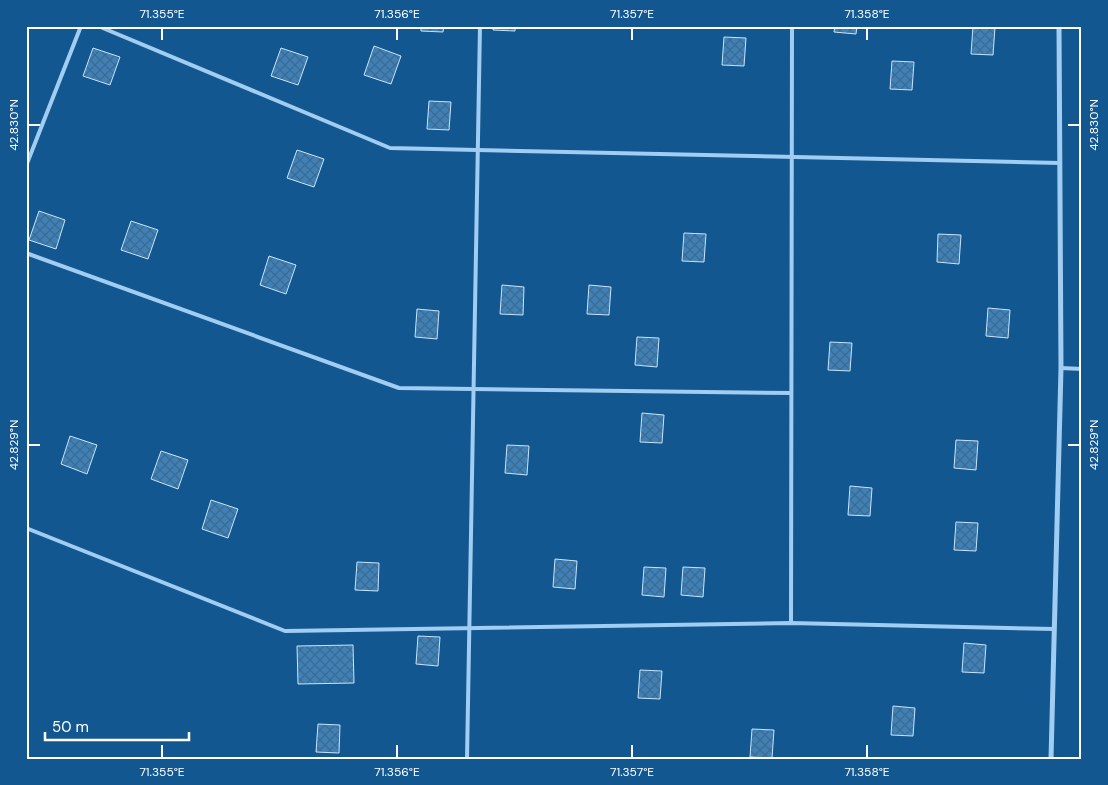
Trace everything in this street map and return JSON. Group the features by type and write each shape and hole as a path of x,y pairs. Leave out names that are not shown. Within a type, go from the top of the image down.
{"street":[{"path":"1051,759 1061,368 1060,26"}],"lane":[{"path":"26,166 81,26"},
{"path":"98,26 390,148 1060,163"},
{"path":"467,759 480,26"},
{"path":"791,623 792,26"},
{"path":"26,253 399,388 791,393"},
{"path":"1061,368 1082,369"},
{"path":"26,528 285,631 791,623 1054,629"}],"building":[{"path":"421,26 444,26 443,32 421,31"},
{"path":"493,26 515,26 515,31 493,30"},
{"path":"835,26 857,26 856,34 834,32"},
{"path":"973,26 995,27 993,55 971,54"},
{"path":"724,37 746,38 744,66 722,65"},
{"path":"374,46 401,56 391,84 364,75"},
{"path":"93,48 120,57 110,85 83,76"},
{"path":"281,48 308,57 298,85 271,76"},
{"path":"892,61 914,62 912,90 890,89"},
{"path":"429,101 451,102 449,130 427,129"},
{"path":"297,150 324,159 314,187 287,178"},
{"path":"39,211 65,220 56,249 29,240"},
{"path":"131,221 158,230 148,259 121,250"},
{"path":"684,233 706,234 704,262 682,261"},
{"path":"938,234 961,235 959,264 937,262"},
{"path":"269,256 296,265 286,294 260,285"},
{"path":"502,285 524,287 523,315 500,314"},
{"path":"589,285 611,287 609,315 587,314"},
{"path":"988,308 1010,310 1008,338 986,336"},
{"path":"417,309 439,311 437,339 415,337"},
{"path":"637,337 659,338 657,367 635,365"},
{"path":"830,342 852,343 850,371 828,370"},
{"path":"642,413 664,415 662,443 640,442"},
{"path":"70,436 97,445 87,474 61,464"},
{"path":"956,440 978,441 976,470 954,468"},
{"path":"507,445 529,446 527,475 505,473"},
{"path":"161,451 188,460 178,489 151,479"},
{"path":"850,486 872,488 870,516 848,515"},
{"path":"211,500 238,509 228,538 202,529"},
{"path":"956,522 978,523 976,551 954,550"},
{"path":"555,559 577,561 575,589 553,587"},
{"path":"357,562 379,563 378,591 355,590"},
{"path":"644,567 666,568 664,597 642,595"},
{"path":"683,567 705,568 703,597 681,595"},
{"path":"418,636 440,637 438,666 416,664"},
{"path":"964,643 986,645 984,673 962,672"},
{"path":"353,645 354,683 298,684 297,646"},
{"path":"640,670 662,671 660,699 638,698"},
{"path":"893,706 915,708 913,736 891,735"},
{"path":"318,724 340,725 339,753 316,752"},
{"path":"752,729 774,730 772,758 750,757"}]}
